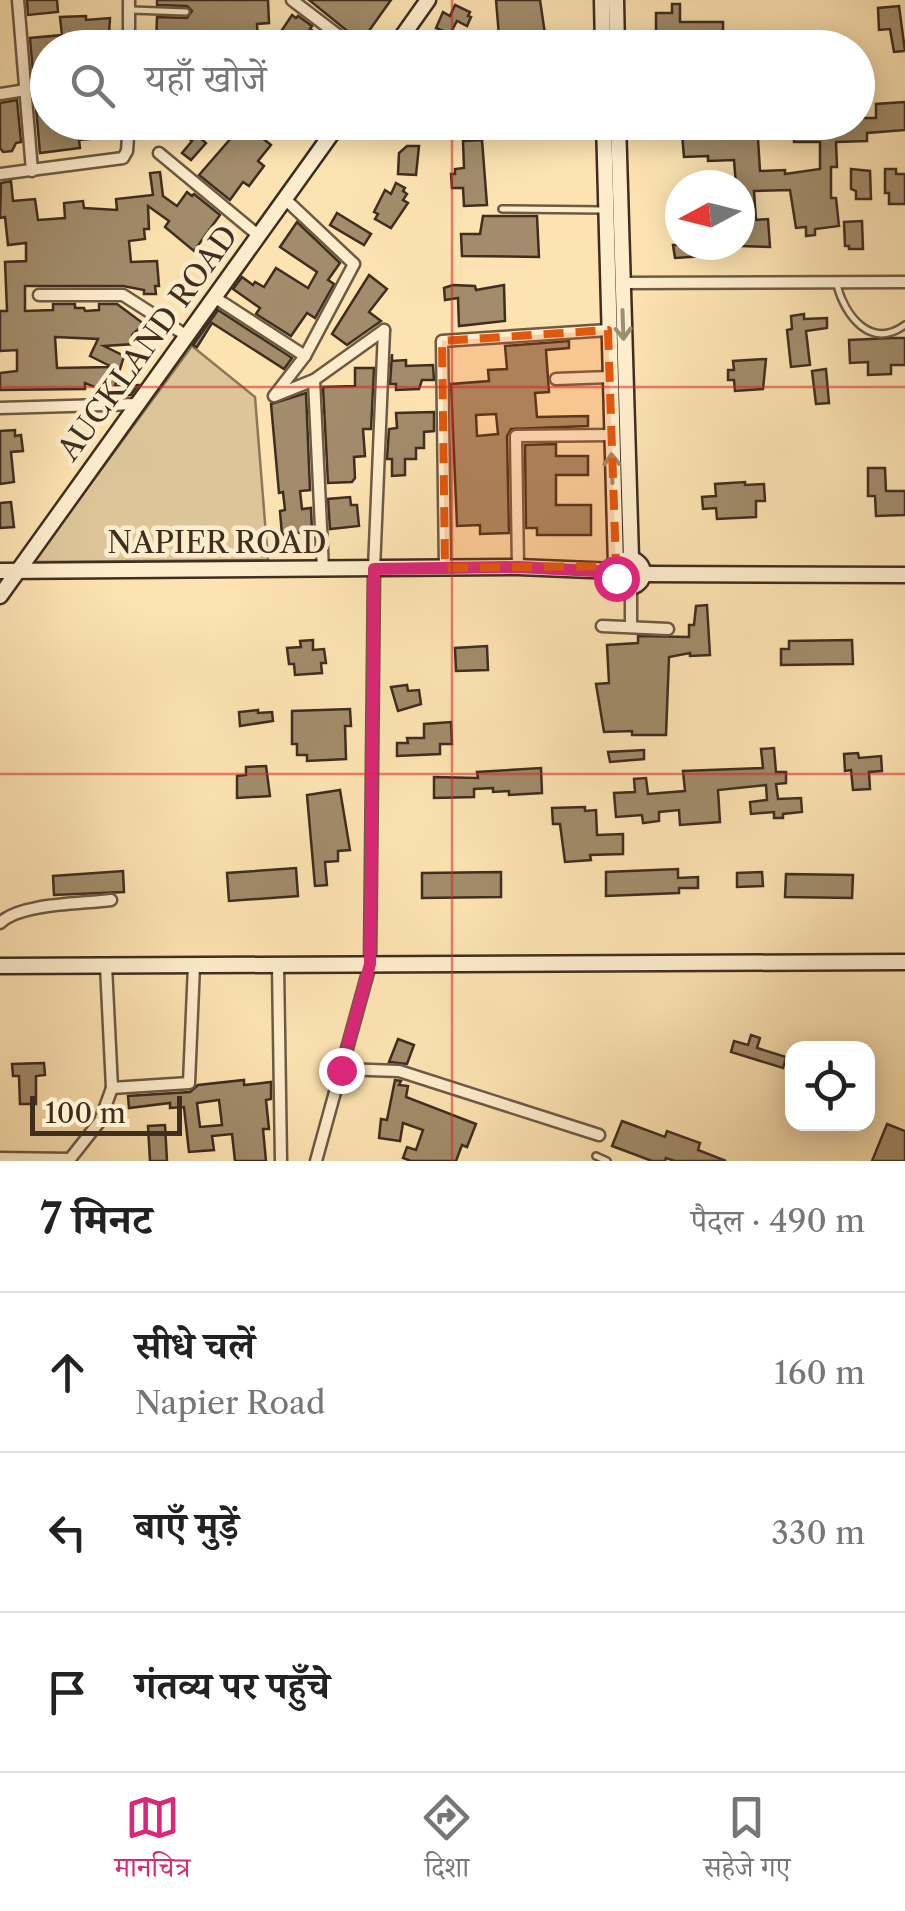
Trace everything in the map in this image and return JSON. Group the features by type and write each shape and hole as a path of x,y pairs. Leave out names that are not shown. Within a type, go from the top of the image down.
{"street":[{"path":"18,0 32,171"},
{"path":"292,0 331,30"},
{"path":"407,30 428,0"},
{"path":"602,0 603,30"},
{"path":"616,0 616,30"},
{"path":"0,94 26,90"},
{"path":"0,174 123,158 128,140"},
{"name":"AUCKLAND ROAD","path":"0,596 328,140"},
{"path":"604,140 615,569 619,583 630,587"},
{"path":"618,140 631,558 644,574 630,587"},
{"path":"160,154 259,236"},
{"path":"285,199 354,264 305,356 274,396 314,380 384,330 374,569 370,964 316,1161"},
{"path":"621,283 905,282"},
{"path":"39,296 123,295 187,336"},
{"path":"214,297 305,356"},
{"path":"444,568 442,340 608,330"},
{"path":"556,379 609,377"},
{"path":"314,380 322,570"},
{"path":"0,408 138,404"},
{"path":"518,567 516,436 611,435"},
{"path":"615,569 631,558"},
{"name":"NAPIER ROAD","path":"0,571 615,569"},
{"path":"644,574 905,575"},
{"path":"630,587 631,627"},
{"path":"602,626 668,630"},
{"path":"0,923 25,910 111,900"},
{"path":"0,966 905,962"},
{"path":"112,1088 189,1082 194,965"},
{"path":"278,965 281,1161"},
{"path":"0,1158 70,1159 100,1121 112,1088 106,966"},
{"path":"341,1070 399,1071 599,1135"}],"lane":[{"path":"129,5 186,12"},
{"path":"502,210 606,210"},
{"path":"836,282 842,304 859,327 888,334 905,325"},
{"path":"596,1156 607,1161"}],"highlighted area":[{"path":"608,330 616,566 445,568 442,341"}],"shaded area":[{"path":"192,346 255,397 268,560 33,562"}],"building":[{"path":"27,0 57,0 58,12 28,15"},
{"path":"157,0 268,0 269,23 257,24 257,30 157,30 157,17 187,18 192,11 187,6 157,5"},
{"path":"309,0 391,0 370,30 346,30"},
{"path":"496,0 540,0 544,30 498,30"},
{"path":"672,4 680,4 680,22 723,22 723,30 656,30 656,13 672,13"},
{"path":"455,5 470,12 471,17 467,26 457,21 452,30 436,28 443,12 450,16"},
{"path":"899,6 905,51 894,52 890,29 879,30 878,8"},
{"path":"292,15 312,26 312,30 282,30"},
{"path":"60,17 110,18 109,30 61,30"},
{"path":"17,100 21,142 12,151 3,152 0,103"},
{"path":"905,102 905,130 875,132 876,104"},
{"path":"39,140 79,140 80,148 40,153"},
{"path":"229,140 265,140 271,145 258,161 264,166 249,186 243,182 230,200 199,175"},
{"path":"482,140 487,205 464,206 463,188 452,188 451,174 464,168 463,141"},
{"path":"683,140 758,140 760,171 785,170 785,174 820,169 820,142 794,140 867,140 836,142 837,167 831,167 831,198 836,198 839,226 815,229 815,235 806,236 806,227 796,228 790,190 755,191 755,170 735,170 734,160 684,157"},
{"path":"192,141 206,143 191,160 182,153"},
{"path":"407,146 419,146 416,175 398,174 399,153"},
{"path":"851,169 870,171 871,199 856,199 856,191 851,189"},
{"path":"885,169 905,174 905,204 889,204"},
{"path":"160,172 163,196 177,206 187,192 220,215 194,251 165,227 169,221 148,206 149,229 144,229 145,239 129,241 131,262 157,261 156,294 123,286 25,286 25,311 53,310 53,304 75,304 75,308 85,311 99,310 99,304 117,304 144,324 132,335 134,344 104,346 124,356 115,386 138,385 131,395 105,396 105,391 85,383 85,389 0,390 0,373 17,371 17,350 0,351 0,311 7,311 5,262 26,261 26,243 8,245 5,217 0,218 1,183 11,181 13,201 35,199 38,220 65,218 64,203 83,201 84,208 117,210 116,199 153,195 150,173","holes":["55,337 98,339 90,356 112,367 57,368"]},
{"path":"396,183 405,188 403,200 408,203 391,228 375,219 378,214 374,212 385,190 391,194"},
{"path":"755,206 756,220 768,219 770,247 755,246"},
{"path":"337,213 371,234 364,245 330,225"},
{"path":"483,216 537,216 539,257 462,256 461,234 480,234"},
{"path":"862,221 863,249 849,249 845,246 844,222"},
{"path":"297,222 340,263 328,280 334,284 315,318 307,313 291,336 256,314 260,308 233,289 242,277 264,287 276,268 308,288 317,272 280,247"},
{"path":"369,275 387,289 369,312 381,321 347,345 332,334"},
{"path":"504,285 505,321 459,326 458,298 445,300 444,288 475,286 476,290"},
{"path":"218,310 292,358 284,369 212,323 197,347 193,345"},
{"path":"804,314 804,319 827,318 827,328 806,331 810,365 791,367 787,330 792,329 791,316"},
{"path":"905,338 905,365 891,365 891,374 868,375 868,362 850,363 849,340"},
{"path":"569,341 569,348 546,350 549,392 535,393 537,417 588,416 588,426 511,429 507,436 509,533 480,534 480,525 457,526 451,384 489,381 488,370 507,369 505,346","holes":["496,414 498,434 477,436 476,415"]},
{"path":"392,354 392,361 406,360 406,366 433,365 434,380 422,380 419,389 396,390 396,384 390,384"},
{"path":"766,359 763,389 735,391 734,380 728,380 728,370 734,370 733,361"},
{"path":"355,368 374,368 371,429 363,429 365,456 354,457 352,482 328,483 323,387 355,386"},
{"path":"826,369 829,403 816,404 812,371"},
{"path":"306,393 310,490 300,491 302,509 311,508 312,531 282,535 280,511 285,510 283,492 279,493 271,404"},
{"path":"434,412 434,431 424,432 424,448 416,448 416,459 405,459 405,475 392,476 392,459 387,459 389,429 397,428 396,413"},
{"path":"15,430 15,436 21,435 23,451 11,452 14,482 0,484 0,431"},
{"path":"556,444 556,456 588,456 588,475 556,475 556,505 591,505 591,535 537,535 537,528 526,528 525,445"},
{"path":"868,468 885,468 886,491 905,491 905,515 876,516 875,496 868,496"},
{"path":"715,484 764,484 765,501 756,501 756,517 717,519 716,508 703,509 702,497 716,496"},
{"path":"350,497 351,505 357,505 359,526 330,529 328,499"},
{"path":"11,502 14,527 0,528 0,503"},
{"path":"707,605 710,655 669,657 666,735 604,732 596,684 609,683 607,645 638,643 638,636 689,637 696,606"},
{"path":"313,640 313,650 324,649 326,663 321,663 322,673 295,675 287,648 301,647 300,641"},
{"path":"852,640 853,664 781,665 781,649 789,649 789,641"},
{"path":"487,646 488,670 456,671 455,648"},
{"path":"407,685 408,691 419,690 421,704 398,711 391,687"},
{"path":"350,709 351,726 345,726 346,759 307,761 307,755 297,755 297,744 292,744 292,711"},
{"path":"239,712 272,712 273,721 240,726"},
{"path":"451,722 452,744 440,744 440,754 397,756 397,743 408,743 407,738 424,738 424,724"},
{"path":"774,748 776,772 786,772 786,783 776,784 778,799 801,798 802,812 783,814 783,818 774,818 774,812 751,814 750,802 767,800 766,785 718,790 720,822 680,825 679,810 659,812 659,821 643,823 642,815 616,817 614,793 635,792 634,779 646,778 648,794 685,791 683,771 763,768 761,749"},
{"path":"644,750 644,759 610,762 608,752"},
{"path":"858,753 859,758 881,756 882,771 869,772 870,789 853,790 851,770 845,771 844,754"},
{"path":"266,766 270,796 237,798 237,776 246,775 246,767"},
{"path":"541,768 542,793 509,795 509,791 493,792 493,788 474,789 474,797 434,798 434,777 478,778 477,772"},
{"path":"340,790 350,850 338,851 338,861 325,862 327,885 315,886 307,795"},
{"path":"585,807 585,811 596,810 597,835 623,834 623,854 590,855 591,860 565,862 560,824 553,824 552,808"},
{"path":"296,868 298,896 229,901 227,873"},
{"path":"678,869 678,878 698,877 698,888 679,888 679,893 606,896 606,872"},
{"path":"123,871 124,892 54,895 53,876"},
{"path":"501,872 501,897 422,898 422,873"},
{"path":"762,872 763,886 737,887 737,873"},
{"path":"786,874 853,875 852,898 785,897"},
{"path":"751,1035 760,1038 757,1048 785,1057 783,1068 731,1052 734,1041 748,1045"},
{"path":"398,1039 414,1045 407,1064 389,1062"},
{"path":"44,1063 45,1075 36,1076 36,1104 20,1104 19,1076 13,1076 12,1064"},
{"path":"244,1080 244,1085 271,1082 271,1099 266,1100 269,1129 263,1129 266,1161 235,1161 232,1134 212,1136 214,1150 189,1152 184,1107 170,1108 170,1103 129,1108 128,1096 190,1092 198,1085","holes":["219,1100 222,1125 200,1127 197,1103"]},
{"path":"395,1080 408,1086 406,1097 476,1124 467,1147 462,1145 456,1161 403,1158 407,1147 416,1150 423,1130 403,1123 400,1141 379,1138 381,1119 387,1120"},
{"path":"622,1121 665,1137 667,1131 700,1143 698,1150 726,1161 652,1161 612,1146"},
{"path":"887,1124 905,1131 905,1161 872,1161"},
{"path":"165,1125 167,1161 150,1161 148,1126"}],"route":[{"path":"341,1070 370,964 374,569 518,567 614,572 616,578"}]}
